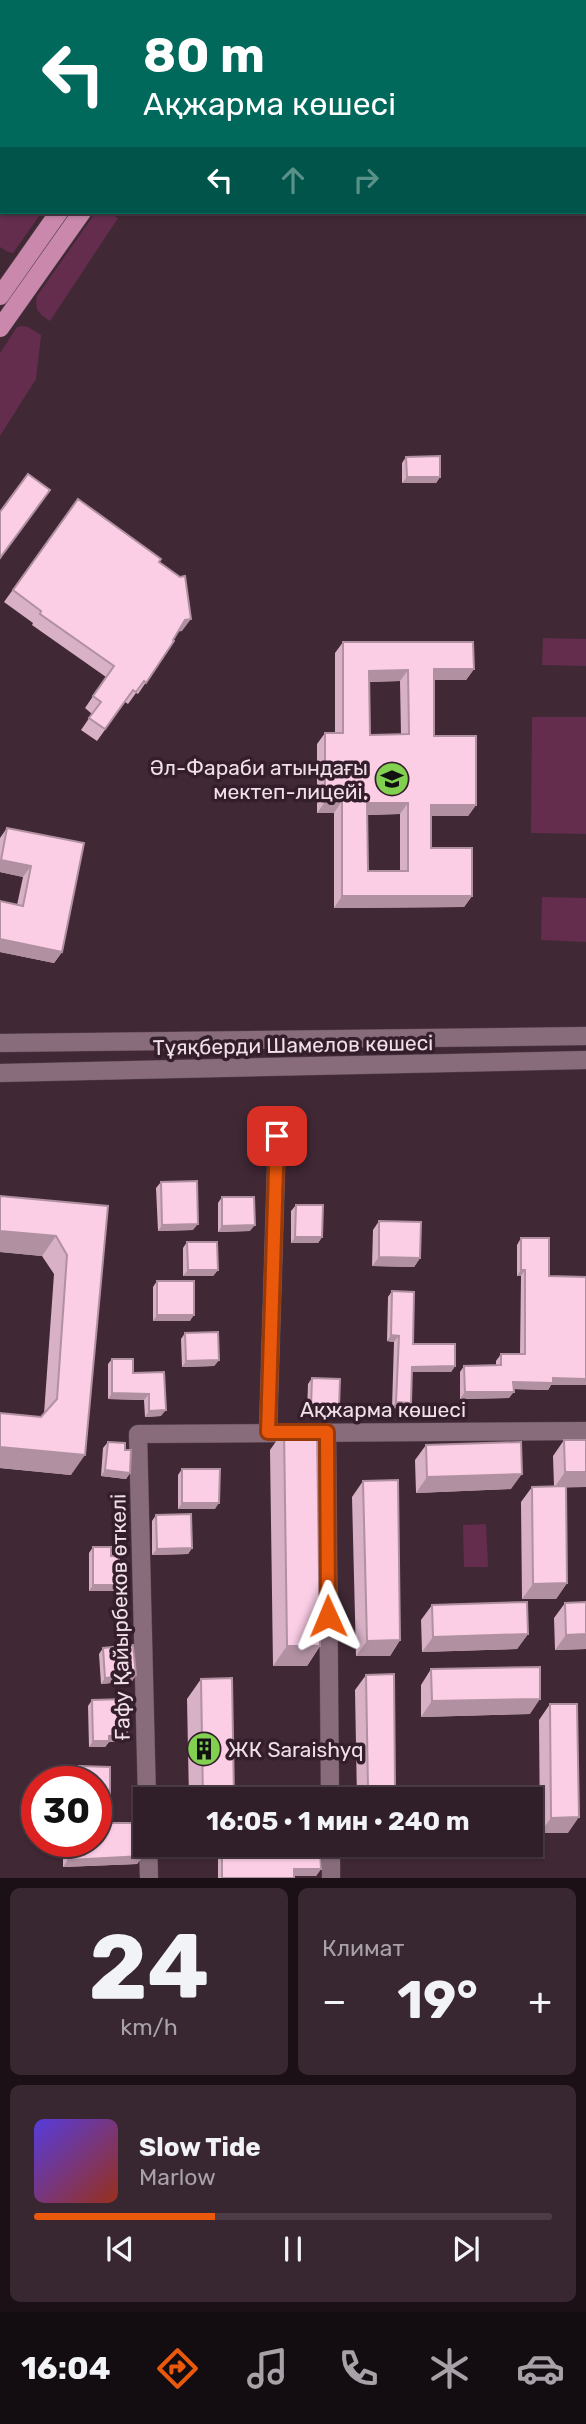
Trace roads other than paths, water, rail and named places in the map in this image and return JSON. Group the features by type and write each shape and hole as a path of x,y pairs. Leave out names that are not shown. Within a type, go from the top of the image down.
{"main road":[{"path":"0,296 58,214"},
{"path":"0,328 81,214"}],"street":[{"name":"Тұяқберди Шамелов көшесі","path":"0,1043 586,1036"},
{"path":"334,1067 335,1040"},
{"name":"Тұяқберди Шамелов көшесі","path":"0,1073 586,1060"},
{"path":"268,1432 277,1136"},
{"name":"Ақжарма көшесі","path":"138,1434 586,1431"},
{"path":"327,1432 330,1787"},
{"name":"Ғафу Қайырбеков өткелі","path":"138,1434 147,1787"},
{"path":"148,1857 149,1878"},
{"path":"331,1857 331,1878"}],"place":[{"name":"Әл-Фараби атындағы мектеп-лицейі.","path":"392,779"},
{"name":"ЖК Saraishyq","path":"204,1749"}]}
